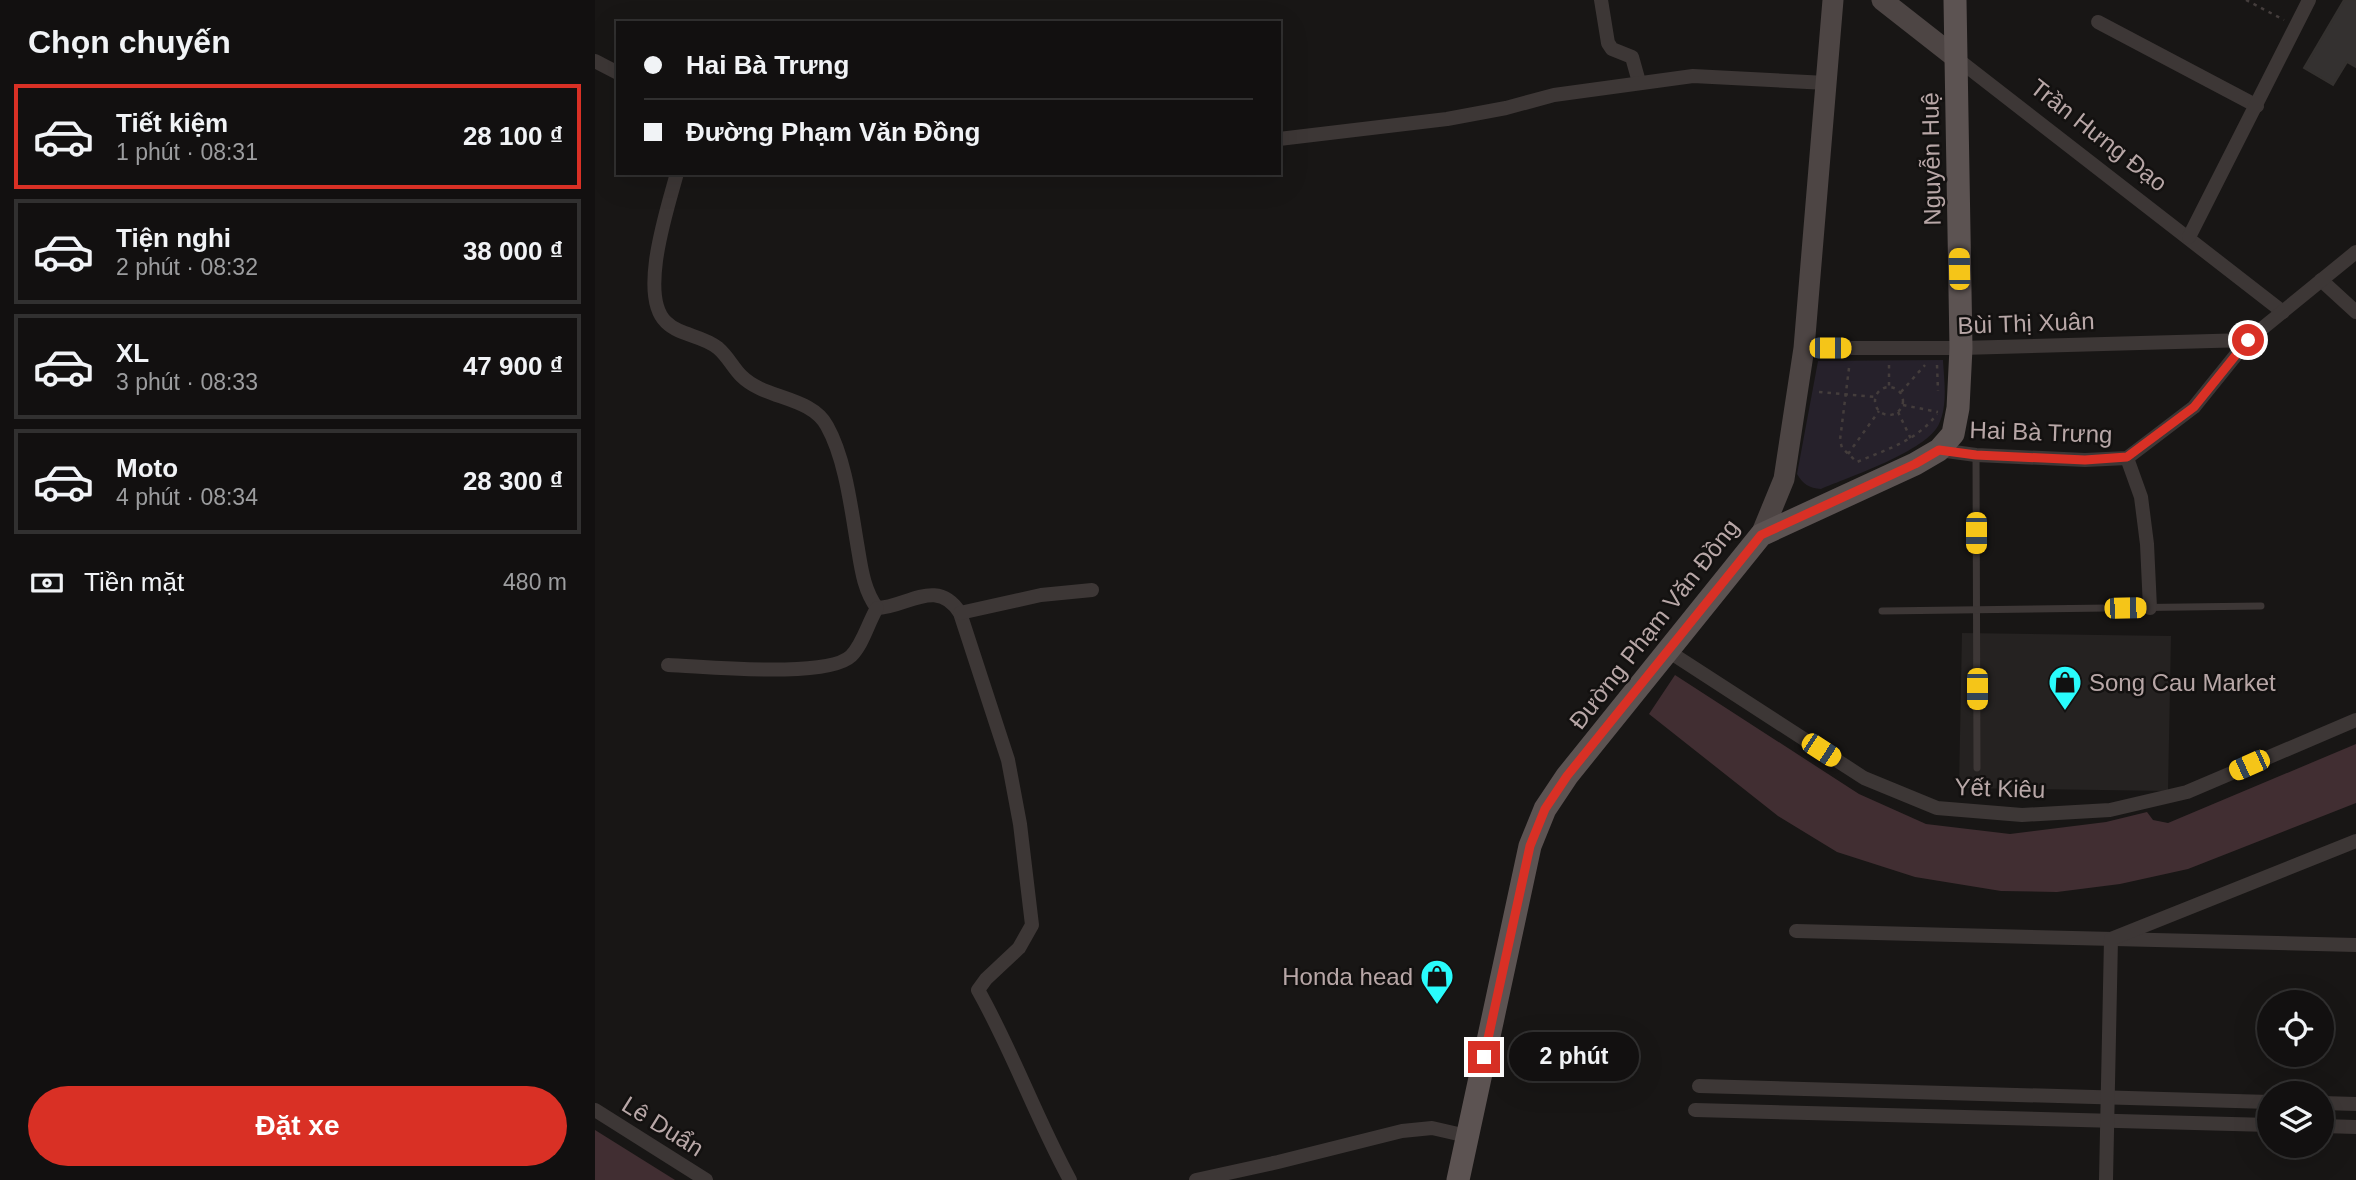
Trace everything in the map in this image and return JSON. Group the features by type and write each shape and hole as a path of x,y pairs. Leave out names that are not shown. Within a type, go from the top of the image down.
{"main road":[{"name":"Nguyễn Huệ","path":"1939,450 1953,434 1958,408 1961,348 1955,0"},
{"path":"1761,535 1915,464 1939,450"},
{"name":"Đường Phạm Văn Đồng","path":"1458,1180 1530,846 1545,809 1567,776 1761,535"}],"street":[{"path":"1601,0 1608,43 1612,49 1632,57 1639,82"},
{"name":"Đường Phạm Văn Đồng","path":"1761,535 1784,479 1804,348 1833,0"},
{"name":"Trần Hưng Đạo","path":"1882,0 2283,312"},
{"path":"2189,237 2309,0"},
{"path":"2098,22 2257,106"},
{"path":"595,61 616,73"},
{"path":"1281,139 1447,119 1506,108 1554,95 1693,76 1826,83"},
{"path":"676,175 654,264 656,300 663,319 674,329 718,348 742,379 819,414 828,427 846,481 863,579 877,608"},
{"name":"Hai Bà Trưng","path":"1939,450 1976,455 2085,460 2127,457 2194,407 2248,340 2356,252"},
{"path":"2321,280 2356,312"},
{"name":"Bùi Thị Xuân","path":"1804,348 1961,348 2248,340"},
{"path":"2127,457 2143,509 2150,608"},
{"path":"960,613 1053,593 1093,590"},
{"path":"877,608 888,608 920,595 945,599 960,613 1009,760 1032,925 1019,948 978,990 1002,1031 1056,1155 1070,1180"},
{"path":"668,665 794,670 842,663 853,654 877,608"},
{"name":"Yết Kiêu","path":"1668,651 1864,778 1937,808 2022,815 2110,810 2187,792 2356,720"},
{"path":"2111,939 2356,841"},
{"path":"1796,931 2356,945"},
{"path":"2106,1180 2111,939"},
{"path":"1699,1087 2257,1101"},
{"path":"2334,1103 2356,1104"},
{"path":"1695,1110 2257,1125"},
{"name":"Lê Duẩn","path":"595,1111 706,1180"},
{"path":"2334,1126 2356,1127"},
{"path":"1196,1180 1402,1131 1432,1128 1467,1136"}],"lane":[{"path":"1976,455 1977,768"},
{"path":"1882,611 2261,606"}],"path":[{"path":"2246,0 2296,26"},
{"path":"1889,365 1889,386"},
{"path":"1901,392 1925,365"},
{"path":"1937,366 1938,400"},
{"path":"1849,368 1840,440 1842,448 1857,462 1911,439 1928,427 1939,412 1903,405"},
{"path":"1889,386 1901,392 1903,405 1898,412 1888,415 1879,411 1875,397 1880,389 1889,386"},
{"path":"1819,392 1875,397"},
{"path":"1848,455 1879,411"},
{"path":"1898,412 1911,439"}],"shaded area":[{"path":"1943,360 1944,409 1932,434 1886,462 1821,489 1810,486 1797,474 1818,361"},
{"name":"Song Cau Market","path":"1962,633 2171,636 2168,791 1959,788"},
{"path":"1675,675 1859,794 1926,824 2010,834 2106,822 2147,812 2153,820 2168,823 2356,744 2356,803 2188,869 2120,884 2057,892 2001,891 1915,877 1837,852 1778,816 1649,714"},
{"path":"595,1130 675,1180 595,1180"}],"building":[{"path":"2344,0 2356,0 2356,67 2347,62 2333,85 2304,68"}],"place":[{"name":"Song Cau Market","path":"2065,712"},
{"name":"Honda head","path":"1437,1006"}],"route":[{"path":"1484,1057 1530,846 1545,809 1567,776 1761,535 1915,464 1939,450 1976,455 2085,460 2127,457 2194,407 2248,340"}]}
